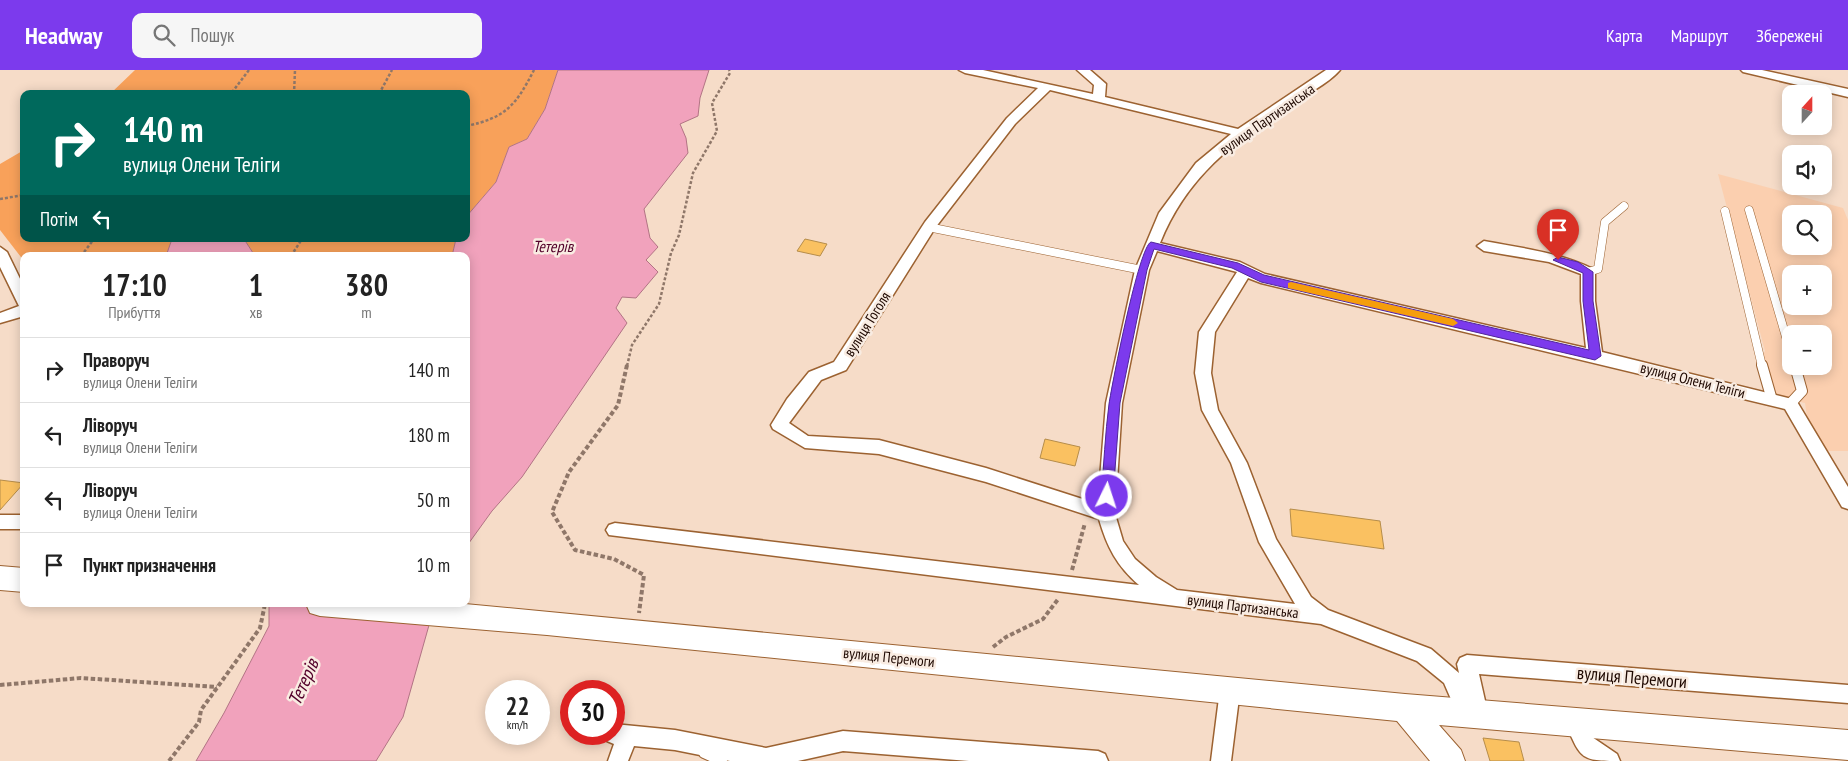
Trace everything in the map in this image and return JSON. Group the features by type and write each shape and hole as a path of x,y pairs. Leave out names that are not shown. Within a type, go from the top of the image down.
{"main road":[{"path":"0,578 20,580"},
{"name":"вулиця Перемоги","path":"356,607 547,623 1405,708 1848,745"},
{"path":"1405,708 1450,761"}],"street":[{"path":"965,70 1047,86 1240,133"},
{"path":"1083,70 1100,84 1099,99"},
{"name":"вулиця Партизанська","path":"1334,70 1240,133 1202,166 1164,216 1142,270 1114,403 1106,514 1116,544 1129,565 1149,583 1174,598 1321,616 1424,655 1451,677 1472,714"},
{"path":"1747,70 1848,93"},
{"name":"вулиця Гоголя","path":"1047,86 1011,120 982,161 928,228 840,366 815,376 793,403 779,425 805,442 879,447 986,475 1106,514"},
{"name":"вулиця Олени Теліги","path":"1151,245 1235,265 1261,278 1595,356 1790,404"},
{"path":"1484,246 1541,256 1574,265 1588,272 1588,301 1595,356"},
{"path":"0,252 20,294"},
{"path":"1245,271 1206,332 1203,373 1210,410 1239,463 1268,542 1304,603 1321,616"},
{"path":"0,318 20,311"},
{"path":"1790,404 1848,502"},
{"path":"0,522 20,522"},
{"path":"615,530 1174,598"},
{"name":"вулиця Перемоги","path":"1472,714 1467,664 1848,694"},
{"path":"1221,761 1230,690"},
{"path":"1575,722 1585,744 1610,761"},
{"path":"625,735 675,740 766,758 843,741 1098,761"},
{"path":"618,761 619,745"}],"lane":[{"path":"1588,272 1598,269 1605,222 1624,206"},
{"path":"1749,210 1783,325"},
{"path":"1725,211 1757,348 1772,400"},
{"path":"928,228 1142,270"},
{"path":"1790,404 1802,391 1798,375"},
{"path":"675,740 722,761"}],"path":[{"path":"233,90 249,70"},
{"path":"294,90 295,70"},
{"path":"381,90 392,70"},
{"path":"470,125 489,122 516,104 534,70"},
{"path":"636,632 644,575 614,559 575,550 552,512 569,472 618,405 632,344 659,304 693,173 717,131 712,103 730,74 729,70"},
{"path":"0,199 20,196"},
{"path":"84,252 92,242"},
{"path":"984,650 992,648 1006,637 1043,619 1068,585 1090,508"},
{"path":"168,761 199,722 201,710 260,628 264,607"},
{"path":"0,684 82,678 217,687"}],"shaded area":[{"path":"135,70 558,70 545,109 527,139 509,147 496,182 470,212 470,90 114,90"},
{"path":"20,152 20,242 171,242 167,252 20,252 20,256 0,230 0,164"},
{"path":"1718,174 1782,191 1782,195 1795,195 1832,205 1782,205 1782,255 1832,255 1832,205 1843,208 1848,220 1848,451 1824,451 1807,417 1805,403 1770,395 1762,357 1765,351"},
{"path":"246,242 455,242 453,252 252,252"}],"water":[{"name":"Тетерів","path":"558,70 709,70 700,98 698,116 680,124 686,138 688,153 644,209 650,238 658,247 646,260 658,272 636,298 622,297 616,308 627,323 522,477 492,511 470,541 470,252 453,252 455,242 470,242 470,212 496,182 509,147 527,139 545,109"},
{"path":"171,242 246,242 252,252 167,252"},
{"name":"Тетерів","path":"269,607 434,607 403,717 376,761 196,761 224,713 269,626"}],"building":[{"path":"805,239 827,244 820,256 797,251"},
{"path":"1045,439 1080,447 1075,466 1040,458"},
{"path":"0,480 20,482 20,488 0,510"},
{"path":"1290,509 1380,521 1384,549 1292,536"},
{"path":"1483,738 1519,742 1524,761 1490,761"}],"slow traffic":[{"path":"1291,285 1453,323"}],"route":[{"path":"1107,496 1114,403 1142,270 1151,245 1235,265 1261,278 1595,356 1588,301 1588,272 1558,260"}]}
